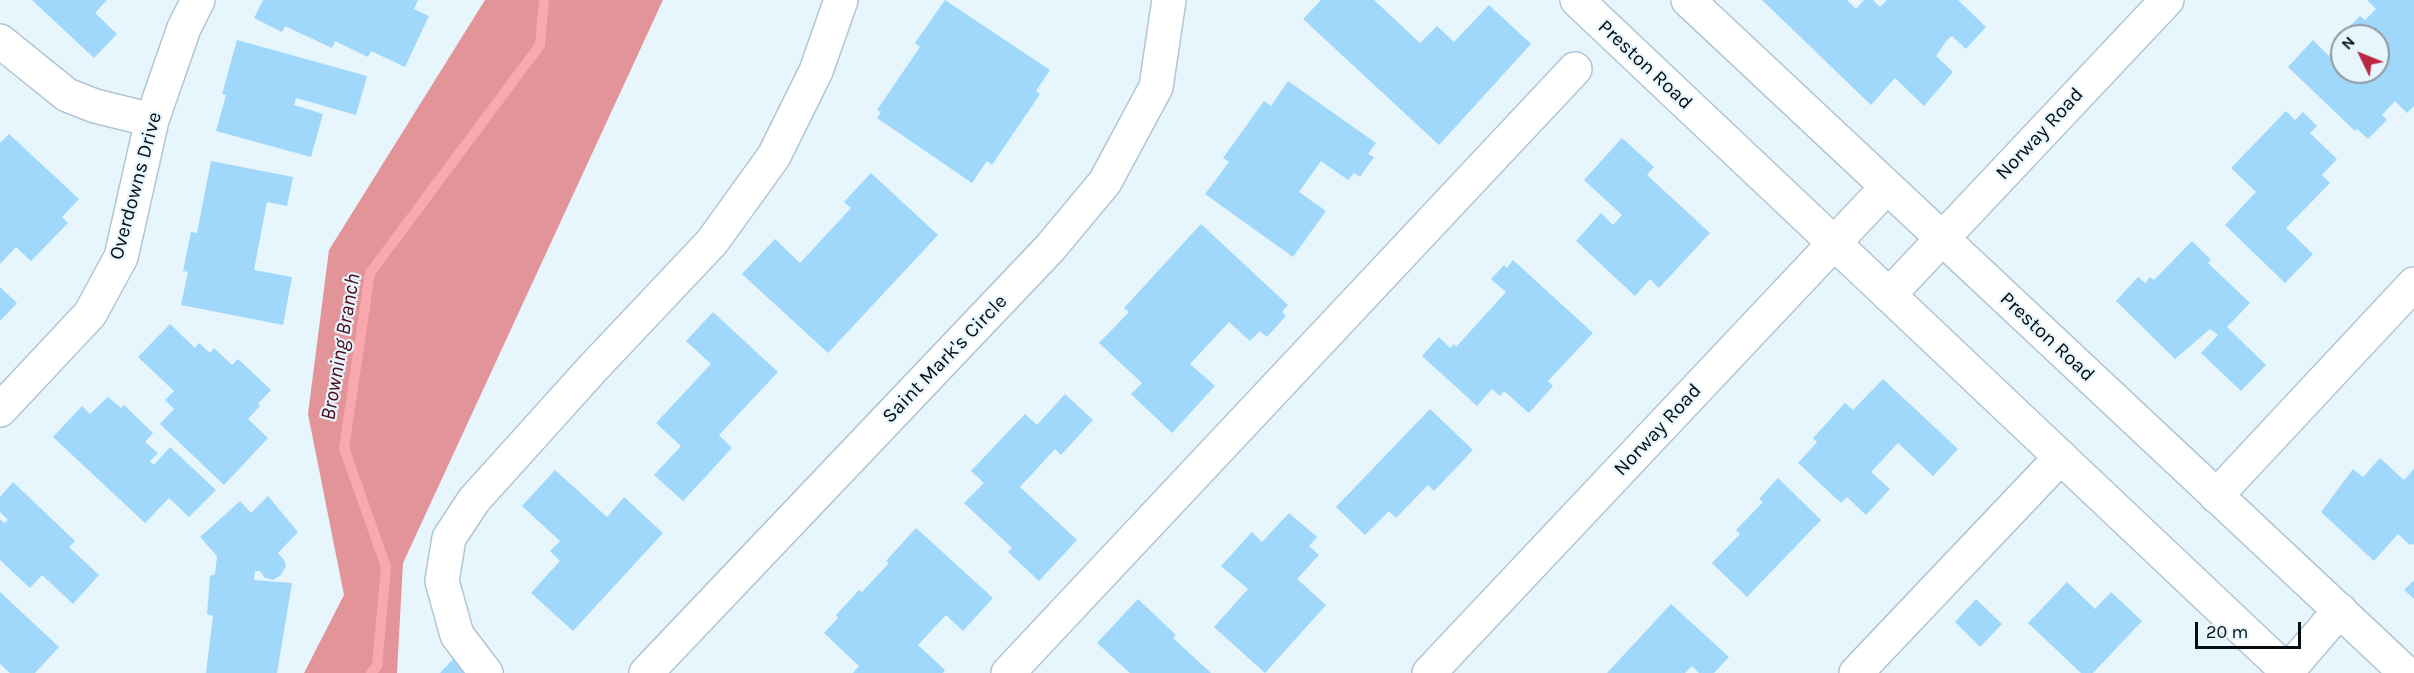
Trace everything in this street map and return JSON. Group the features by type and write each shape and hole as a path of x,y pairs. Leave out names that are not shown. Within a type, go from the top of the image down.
{"street":[{"name":"Overdowns Drive","path":"0,410 90,314 121,257 152,120 184,28 198,0"},
{"path":"486,673 457,635 442,581 449,538 474,500 593,368 712,242 726,223 774,156 816,71 841,0"},
{"name":"Saint Mark's Circle","path":"646,673 1050,248 1105,182 1156,87 1169,0"},
{"name":"Preston Road","path":"1577,0 2288,672"},
{"name":"Preston Road","path":"1688,0 2406,673"},
{"name":"Norway Road","path":"1889,295 2167,0"},
{"path":"6,57 67,95 95,106 152,120"},
{"path":"1008,673 1575,69"},
{"name":"Norway Road","path":"1429,673 1887,187"},
{"path":"2216,496 2414,284"},
{"path":"1856,673 2061,457"},
{"path":"2288,672 2340,610"}],"shaded area":[{"path":"485,0 663,0 403,563 397,673 304,673 344,595 308,414 329,250"}],"building":[{"path":"32,0 107,0 95,13 117,34 94,58"},
{"path":"263,0 418,0 414,9 429,16 405,67 371,51 368,57 335,41 332,48 285,26 282,32 254,18"},
{"path":"945,0 1050,70 1036,91 1040,94 992,165 987,161 972,183 877,118 881,112 877,110 920,47 915,43"},
{"path":"1321,0 1374,0 1420,43 1437,26 1454,42 1489,5 1531,44 1439,145 1303,19"},
{"path":"1762,0 1847,0 1856,9 1864,0 1873,0 1880,7 1887,0 1958,0 1986,27 1966,49 1952,36 1947,40 1936,56 1953,72 1924,106 1895,78 1871,105"},
{"path":"2367,0 2414,0 2414,106 2407,113 2395,101 2382,115 2387,120 2368,139 2357,129 2355,131 2288,67 2313,40 2330,55 2330,84 2390,84 2390,24 2352,24 2360,16 2365,20 2376,9"},
{"path":"237,40 367,76 356,115 296,98 294,105 323,114 311,157 216,131 226,95 222,94"},
{"path":"1288,81 1376,143 1368,154 1374,157 1360,177 1354,173 1348,180 1321,161 1299,192 1326,211 1293,257 1205,194 1229,162 1223,158 1264,101 1271,106"},
{"path":"2286,111 2295,120 2303,112 2317,126 2310,133 2337,159 2322,175 2330,183 2286,228 2313,254 2285,283 2225,225 2256,192 2231,168"},
{"path":"9,134 79,199 62,217 68,223 31,261 16,247 0,264 0,143"},
{"path":"1622,138 1654,167 1647,175 1710,233 1659,288 1650,279 1635,296 1576,241 1601,213 1613,225 1622,215 1584,180"},
{"path":"211,161 293,177 287,206 267,202 254,270 292,277 283,325 181,305 188,272 183,271 191,232 197,233"},
{"path":"871,173 938,235 828,353 742,274 775,239 800,263 851,208 844,202"},
{"path":"1201,224 1288,305 1282,312 1286,316 1267,337 1260,331 1250,341 1229,322 1190,364 1215,386 1172,433 1131,394 1142,383 1099,343 1129,312 1124,308"},
{"path":"2192,241 2211,260 2208,263 2250,303 2227,327 2266,365 2241,391 2201,353 2218,335 2210,329 2175,359 2116,301 2138,277 2145,283 2150,277 2154,280"},
{"path":"1513,260 1593,333 1548,381 1553,386 1529,413 1504,391 1500,396 1492,389 1477,406 1422,356 1439,337 1450,348 1454,344 1456,347 1506,292 1491,279 1504,265 1507,268"},
{"path":"0,287 17,303 0,321"},
{"path":"713,312 778,372 719,435 732,448 683,501 654,475 681,446 656,423 711,364 686,341"},
{"path":"170,324 195,348 199,343 210,353 214,348 232,365 238,359 271,390 248,419 268,438 224,485 160,424 174,409 165,400 174,391 138,357"},
{"path":"1883,379 1958,449 1933,476 1898,443 1871,472 1890,489 1866,515 1847,497 1841,503 1798,463 1817,442 1813,438 1845,403 1853,410"},
{"path":"1065,394 1093,420 1061,455 1055,449 1020,487 1077,540 1039,581 1008,552 1012,548 964,503 984,483 971,471 1025,414 1037,425"},
{"path":"108,397 121,408 124,405 153,433 145,442 158,453 150,461 154,465 170,447 216,490 189,517 169,498 145,523 53,437 82,406 90,414"},
{"path":"1430,409 1473,450 1434,491 1428,485 1396,518 1389,511 1365,535 1336,507"},
{"path":"2380,458 2404,480 2414,469 2414,544 2410,545 2398,534 2374,561 2321,512 2353,469 2363,477"},
{"path":"555,470 607,517 624,497 663,533 573,631 531,593 560,561 550,551 560,541 522,506"},
{"path":"1778,478 1821,520 1747,597 1712,563 1740,534 1736,530 1763,502 1759,499"},
{"path":"13,482 75,541 69,547 99,575 73,604 42,575 30,588 0,560 0,519 4,523 8,520 0,512 0,497"},
{"path":"268,496 298,532 278,553 286,566 281,575 273,580 265,578 260,571 255,571 254,580 292,583 277,673 206,673 213,616 207,614 210,576 215,574 217,556 200,537 240,501 251,513"},
{"path":"1289,513 1317,537 1309,546 1319,555 1297,579 1326,605 1265,673 1214,627 1248,589 1221,566 1252,532 1262,542"},
{"path":"916,528 993,598 963,631 946,615 918,645 945,670 943,673 853,673 859,666 824,633 838,618 836,615 889,563 886,561"},
{"path":"2414,580 2414,599 2404,590"},
{"path":"2067,582 2095,609 2111,592 2142,621 2093,673 2081,673 2028,623"},
{"path":"0,592 59,647 35,673 10,673 0,664"},
{"path":"1138,599 1176,635 1173,638 1211,673 1130,673 1097,643"},
{"path":"1976,599 2002,624 1980,647 1955,622"},
{"path":"1671,604 1729,657 1714,673 1699,673 1692,666 1685,673 1607,673"},
{"path":"457,655 476,673 440,673"}],"waterway":[{"name":"Browning Branch","path":"371,673 377,666 386,567 344,448 370,273 540,45 544,0"}]}
